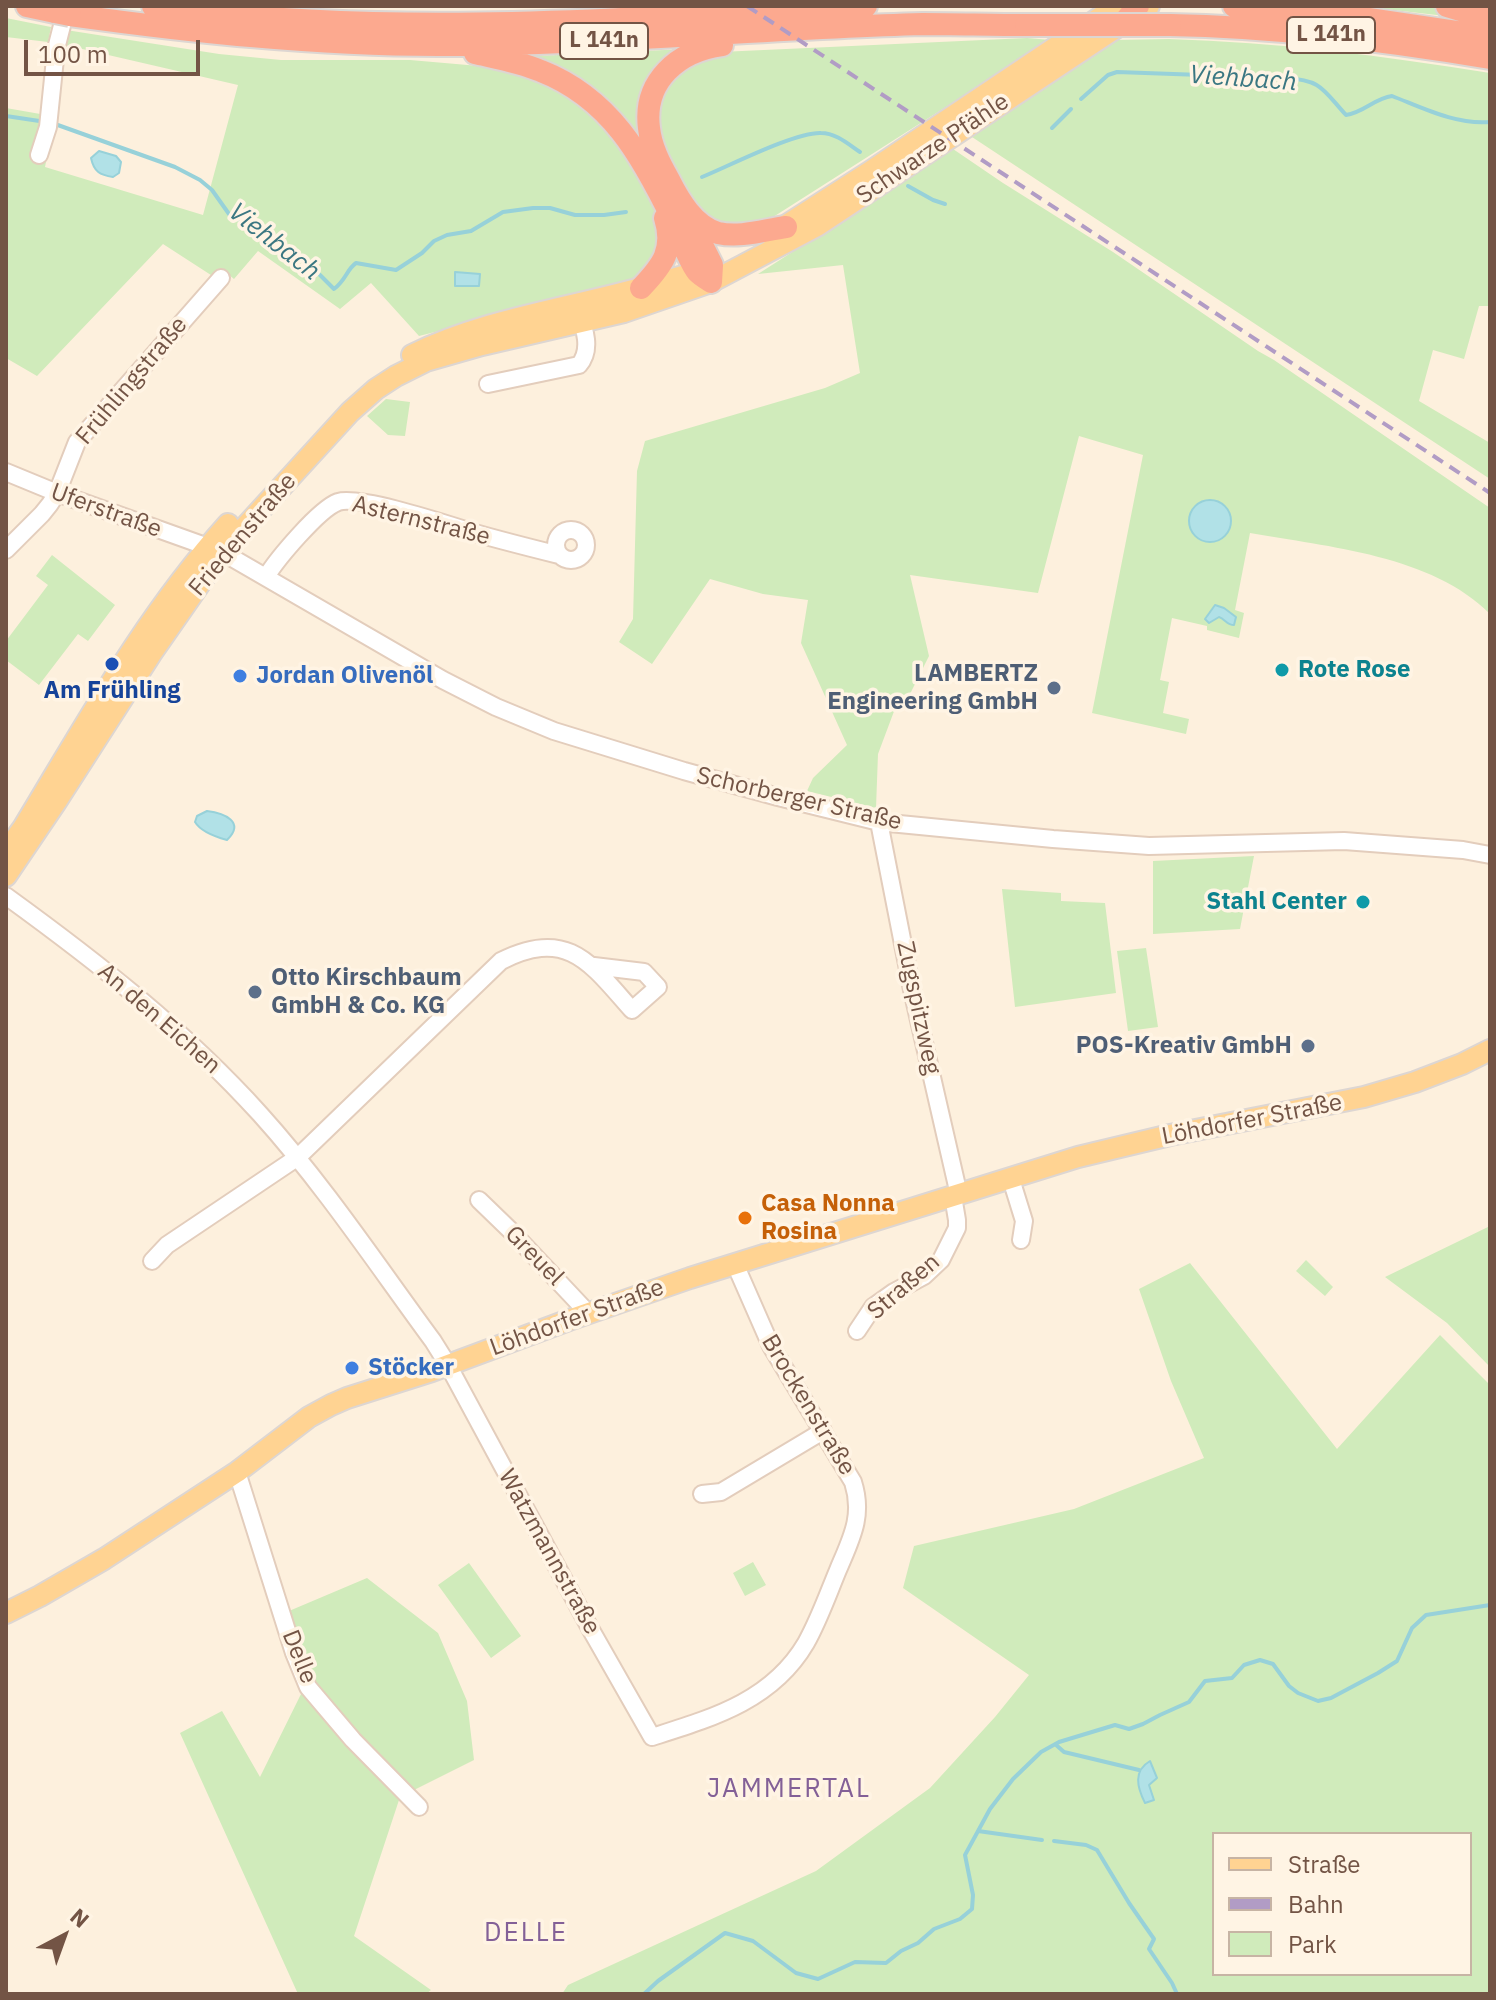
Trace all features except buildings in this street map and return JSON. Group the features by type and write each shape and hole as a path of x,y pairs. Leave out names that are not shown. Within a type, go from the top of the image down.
{"highway":[{"name":"L 141n","path":"27,6 199,33 288,40 439,45 575,42 925,24 1170,25 1306,32 1490,58"},
{"name":"L 141n","path":"153,6 263,18 390,24 562,22 699,11 866,6"},
{"name":"L 141n","path":"1234,6 1355,17 1490,37"},
{"path":"1447,6 1490,19"},
{"path":"707,273 681,203 656,154 650,136 649,110 654,92 668,70 690,53 706,47 750,40 770,32"},
{"path":"439,45 526,65 557,77 583,92 620,128 707,273"},
{"path":"641,288 660,267 668,248 667,224 656,190"},
{"path":"681,203 702,225 720,233 748,234 786,227"}],"main road":[{"name":"Schwarze Pfähle","path":"707,273 786,227 1127,11 1149,6"},
{"name":"Schwarze Pfähle","path":"707,273 817,226 1127,11"},
{"name":"Friedenstraße","path":"6,851 137,641 189,569 215,550 376,389 426,361 579,313 641,288 707,273"},
{"name":"Friedenstraße","path":"579,313 624,312 707,273"},
{"name":"Friedenstraße","path":"6,876 215,550"},
{"name":"Löhdorfer Straße","path":"6,1613 104,1559 237,1472 309,1417 331,1405 735,1264 1078,1157 1364,1097 1415,1082 1490,1050"}],"street":[{"path":"39,155 49,122 56,49 64,11"},
{"name":"Frühlingstraße","path":"6,550 42,514 57,493 77,442 221,278"},
{"path":"488,384 577,367 587,349 579,313"},
{"name":"Uferstraße","path":"6,472 215,550"},
{"name":"Asternstraße","path":"266,577 290,546 322,514 333,505 350,501 559,555"},
{"name":"Schorberger Straße","path":"215,550 443,680 496,707 554,731 684,771 879,822 1149,846 1344,841 1490,855"},
{"name":"Zugspitzweg","path":"879,822 956,1196"},
{"name":"An den Eichen","path":"6,896 117,979 180,1033 259,1113 349,1223 448,1365"},
{"path":"152,1261 167,1245 298,1157 501,961 524,951 556,949 579,956 594,966"},
{"path":"1011,1179 1024,1221 1021,1240"},
{"name":"Straßen","path":"857,1331 873,1307 924,1276 941,1260 957,1228 956,1196"},
{"name":"Greuel","path":"479,1200 588,1313"},
{"name":"Brockenstraße","path":"652,1737 743,1704 781,1675 804,1646 819,1616 858,1514 853,1482 771,1346 735,1264"},
{"name":"Watzmannstraße","path":"448,1365 652,1737"},
{"path":"702,1494 721,1492 823,1431"},
{"name":"Delle","path":"237,1472 294,1653 308,1687 376,1765 419,1807"}],"green space":[{"path":"1359,6 1430,6 1471,19"},
{"path":"6,18 51,27 48,42 6,37"},
{"path":"66,30 219,54 281,60 410,60 502,68 540,80 576,98 625,149 658,212 663,247 633,282 419,336 371,283 340,309 258,251 234,279 222,269 214,277 163,244 37,376 6,358 6,108 46,115 50,142 45,167 203,215 238,85 65,45"},
{"path":"1027,38 1051,40 770,219 739,230 697,215 662,147 659,112 661,100 672,80 690,65 720,52"},
{"path":"1169,39 1330,51 1490,73 1490,306 1479,306 1464,359 1433,350 1419,401 1490,443 1490,479 972,137 1113,40"},
{"path":"686,49 660,72 648,151 620,120 515,57"},
{"path":"953,149 1113,252 1490,508 1490,614 1466,594 1439,578 1409,566 1345,549 1250,533 1235,610 1244,613 1239,638 1172,618 1160,680 1169,682 1163,713 1189,719 1186,734 1092,713 1143,455 1079,436 1038,593 910,575 929,656 903,708 896,706 878,754 876,808 807,791 813,778 847,745 801,643 808,600 763,594 710,579 652,664 619,642 633,619 637,471 645,441 825,388 860,373 843,265 758,274"},
{"path":"386,399 410,402 405,436 388,435 367,416"},
{"path":"52,555 115,605 88,641 78,634 39,685 6,660 6,641 48,585 36,576"},
{"path":"1254,856 1240,929 1153,934 1153,861"},
{"path":"1002,889 1061,893 1061,901 1105,903 1116,993 1015,1007"},
{"path":"1146,948 1158,1027 1128,1031 1117,951"},
{"path":"1490,1226 1490,1367 1447,1323 1385,1277"},
{"path":"1306,1260 1333,1287 1325,1296 1296,1271"},
{"path":"1190,1263 1337,1449 1440,1335 1490,1385 1490,1994 562,1994 568,1985 816,1871 930,1788 1029,1675 903,1588 914,1546 1074,1509 1204,1458 1171,1381 1139,1289"},
{"path":"753,1562 766,1585 745,1596 733,1573"},
{"path":"469,1563 521,1636 491,1658 438,1585"},
{"path":"367,1578 438,1633 467,1701 474,1760 400,1797 354,1936 431,1990 426,1994 298,1994 180,1733 222,1711 260,1777 311,1680 289,1611"}],"water":[{"path":"99,151 116,156 121,162 119,173 113,177 96,170 91,158"},
{"path":"455,272 480,274 479,286 455,286"},
{"path":"1210,500 1225,506 1231,521 1225,536 1210,542 1195,536 1189,521 1195,506"},
{"path":"1215,605 1236,617 1234,625 1219,617 1209,623 1205,619"},
{"path":"207,811 226,816 234,823 227,840 205,831 195,822 197,816"},
{"path":"1150,1761 1157,1778 1149,1785 1154,1800 1145,1803 1138,1780 1141,1770"}],"waterway":[{"name":"Viehbach","path":"1081,99 1108,75 1117,72 1286,78 1315,84 1346,115 1392,96 1452,118 1490,122"},
{"name":"Viehbach","path":"1052,128 1071,109"},
{"name":"Viehbach","path":"6,116 46,122"},
{"name":"Viehbach","path":"55,124 175,167 200,180 235,219 249,220 261,226 334,289 356,263 396,270 434,241 447,235 471,231 503,212 533,208 550,208 575,215 626,212"},
{"name":"Viehbach","path":"702,177 810,134 832,135 860,152"},
{"name":"Viehbach","path":"908,186 945,204"},
{"path":"644,1994 725,1933 753,1941 796,1973 818,1979 855,1962 886,1963 934,1929 960,1919 972,1909 973,1895 965,1855 990,1809 1013,1779 1041,1752 1059,1742 1115,1725 1129,1729 1143,1724 1189,1702 1205,1681 1232,1678 1244,1665 1260,1660 1273,1664 1298,1693 1318,1701 1331,1698 1397,1661 1412,1628 1426,1615 1490,1605"},
{"path":"1055,1744 1064,1752 1139,1770"},
{"path":"978,1831 1042,1840"},
{"path":"1054,1841 1086,1845 1097,1850 1154,1939 1149,1949 1177,1994"}],"railway":[{"path":"747,6 1490,493"}],"place":[{"name":"Am Frühling","path":"112,664"},
{"name":"Rote Rose","path":"1282,670"},
{"name":"Jordan Olivenöl","path":"240,676"},
{"name":"LAMBERTZ Engineering GmbH","path":"1054,688"},
{"name":"Stahl Center","path":"1363,902"},
{"name":"Otto Kirschbaum GmbH & Co. KG","path":"255,992"},
{"name":"POS-Kreativ GmbH","path":"1308,1046"},
{"name":"Casa Nonna Rosina","path":"745,1218"},
{"name":"Stöcker","path":"352,1368"}],"district":[{"name":"JAMMERTAL","path":"789,1789"},
{"name":"DELLE","path":"526,1933"}]}
